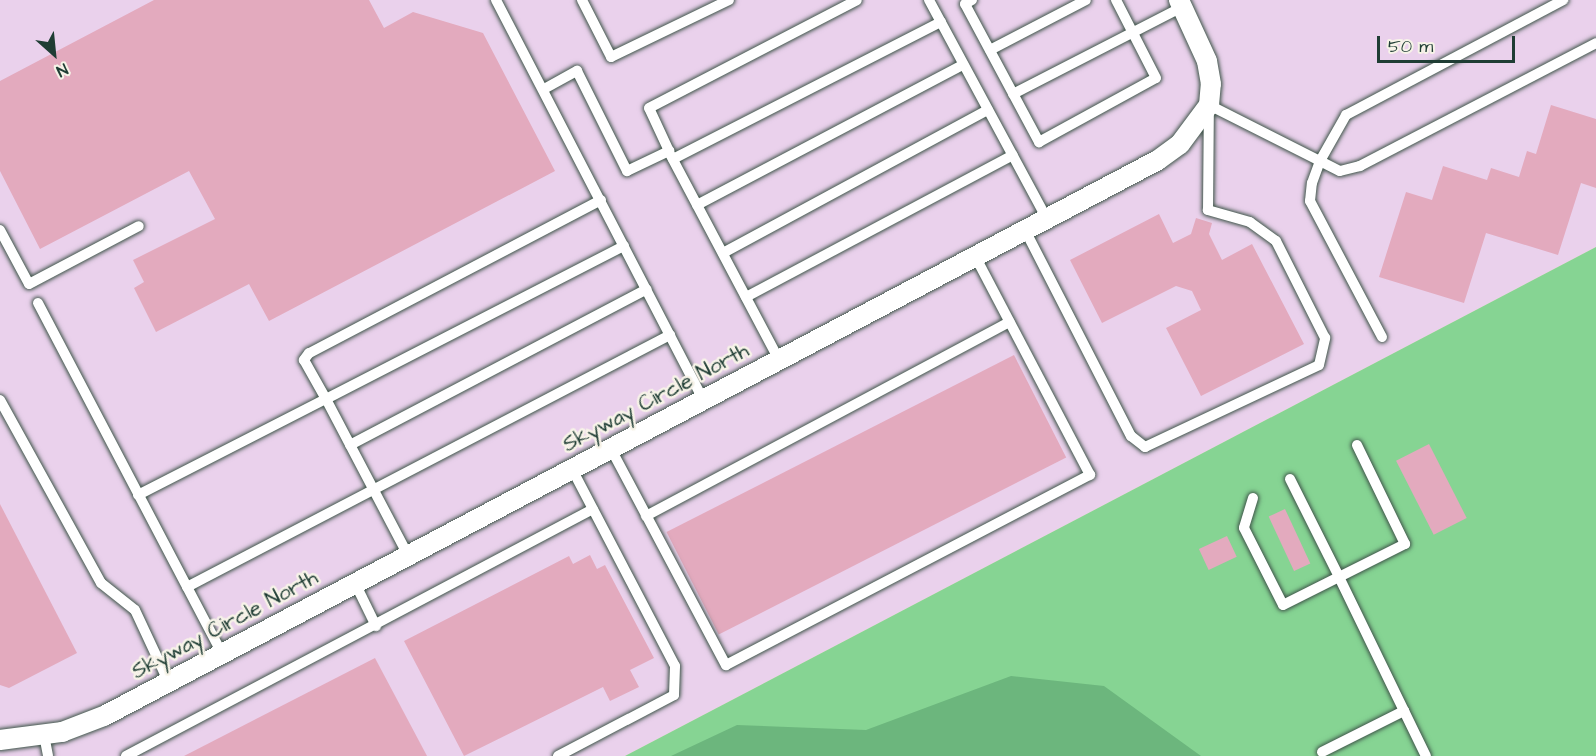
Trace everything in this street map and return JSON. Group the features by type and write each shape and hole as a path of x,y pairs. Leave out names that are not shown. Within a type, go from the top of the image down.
{"street":[{"path":"1180,3 1207,61 1211,84 1209,105"},
{"name":"Skyway Circle North","path":"0,740 44,735 104,716 169,683 1158,160 1186,138 1209,105"}],"lane":[{"path":"496,0 703,400"},
{"path":"582,0 611,57 729,0"},
{"path":"780,360 671,155 649,108 857,0"},
{"path":"929,0 1047,219"},
{"path":"990,50 1086,0"},
{"path":"967,1 990,50 1039,142 1156,78 1116,0"},
{"path":"1382,337 1310,201 1312,183 1320,160 1346,115 1563,0"},
{"path":"1013,94 1180,3"},
{"path":"544,89 577,71 627,171 671,155 941,22"},
{"path":"1025,230 1131,436 1145,447 1319,365 1325,338 1276,242 1250,222 1208,210 1209,105 1340,171 1360,166 1596,43"},
{"path":"697,205 963,65"},
{"path":"723,253 988,110"},
{"path":"746,297 1013,155"},
{"path":"408,555 304,360 309,353 601,200"},
{"path":"0,230 29,284 139,226"},
{"path":"138,495 624,246"},
{"path":"611,449 726,665 1090,475 975,256"},
{"path":"350,445 646,289"},
{"path":"38,303 222,653"},
{"path":"646,516 1009,321"},
{"path":"187,587 670,335"},
{"path":"0,400 101,583 135,610 169,683"},
{"path":"1253,498 1244,528 1283,605 1405,544 1357,446"},
{"path":"558,756 674,695 675,666 572,469"},
{"path":"1290,479 1426,756"},
{"path":"126,756 376,626 593,509"},
{"path":"355,583 376,626"},
{"path":"1322,752 1404,711"},
{"path":"44,735 48,756"}],"shaded area":[{"path":"0,0 1596,0 1596,247 625,756 0,756"}],"green space":[{"path":"1596,247 1596,756 625,756"},
{"path":"1011,676 1104,686 1201,756 671,756 737,725 866,730"}],"building":[{"path":"154,0 369,0 384,28 413,12 483,33 555,171 269,321 249,284 156,332 134,288 144,282 133,260 215,219 189,171 40,249 0,171 0,81"},
{"path":"1551,105 1596,119 1596,188 1581,183 1558,255 1486,233 1464,303 1379,277 1406,192 1432,200 1443,166 1487,180 1491,168 1519,177 1527,151 1536,154"},
{"path":"1159,214 1173,243 1191,234 1196,218 1212,223 1209,234 1222,260 1252,244 1304,344 1201,396 1166,328 1201,310 1192,291 1176,286 1102,323 1070,260"},
{"path":"1014,355 1066,457 719,635 667,532"},
{"path":"1429,444 1467,518 1434,535 1396,461"},
{"path":"0,504 77,653 9,688 0,685"},
{"path":"1285,509 1310,563 1294,571 1269,517"},
{"path":"1227,536 1237,557 1209,570 1199,549"},
{"path":"590,555 597,569 605,565 654,658 630,670 639,687 610,701 603,687 464,756 404,641 569,556 573,564"},
{"path":"375,658 427,756 184,756"}]}
